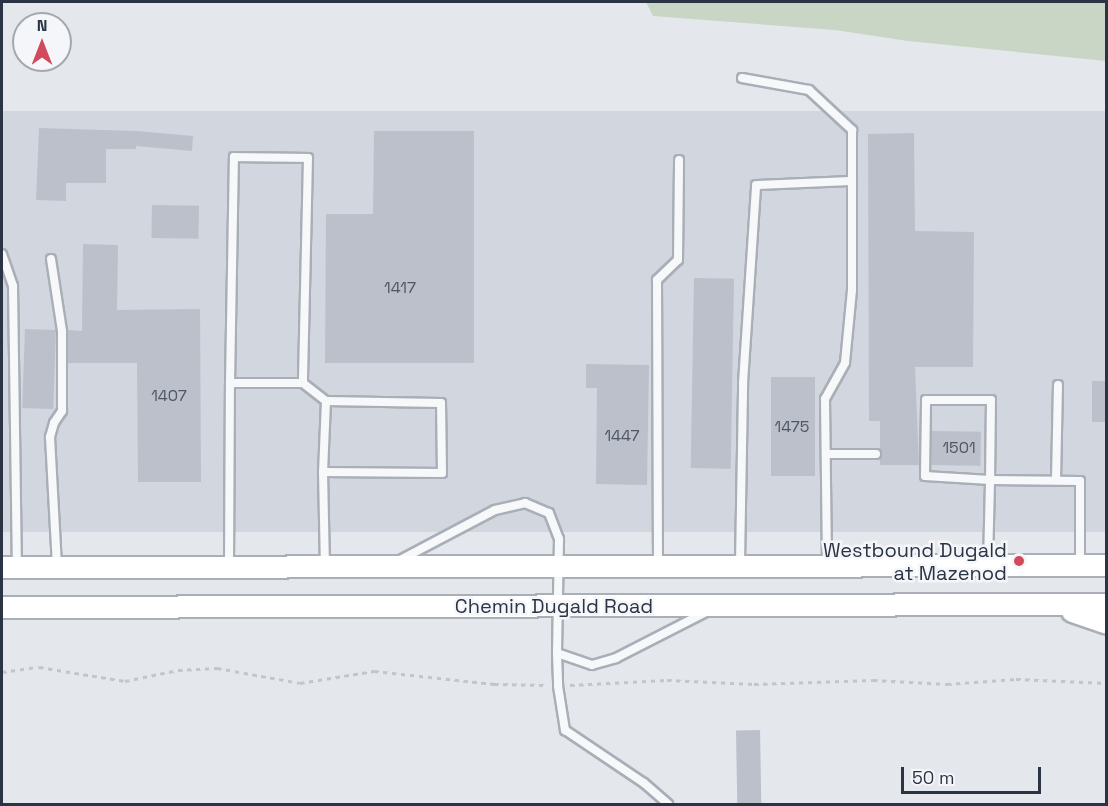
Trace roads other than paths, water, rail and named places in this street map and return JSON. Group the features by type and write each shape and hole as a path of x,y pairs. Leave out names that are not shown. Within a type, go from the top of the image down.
{"main road":[{"name":"Chemin Dugald Road","path":"9,567 1107,565"},
{"path":"1042,603 1107,623"},
{"name":"Chemin Dugald Road","path":"2,607 1107,604"}],"lane":[{"path":"742,78 809,90 852,130 851,301 845,363 825,399 827,565"},
{"path":"230,566 234,157 308,158 303,383"},
{"path":"658,566 657,280 678,260 679,160"},
{"path":"740,565 743,383 756,185 852,181"},
{"path":"2,254 14,286 9,567"},
{"path":"51,259 62,332 63,411 54,423 50,437 57,566"},
{"path":"230,383 303,383 326,402 441,403 442,473 323,472"},
{"path":"1056,480 1058,385"},
{"path":"988,565 990,480 992,400 926,400 925,476 990,480 1080,481 1080,565"},
{"path":"324,566 323,472 326,402"},
{"path":"826,454 876,454"},
{"path":"390,566 495,510 525,503 549,513 559,539 558,686 565,730 644,783 668,804"},
{"path":"557,653 592,665 616,658 720,605"}],"place":[{"name":"Westbound Dugald at Mazenod","path":"1019,561"}]}
